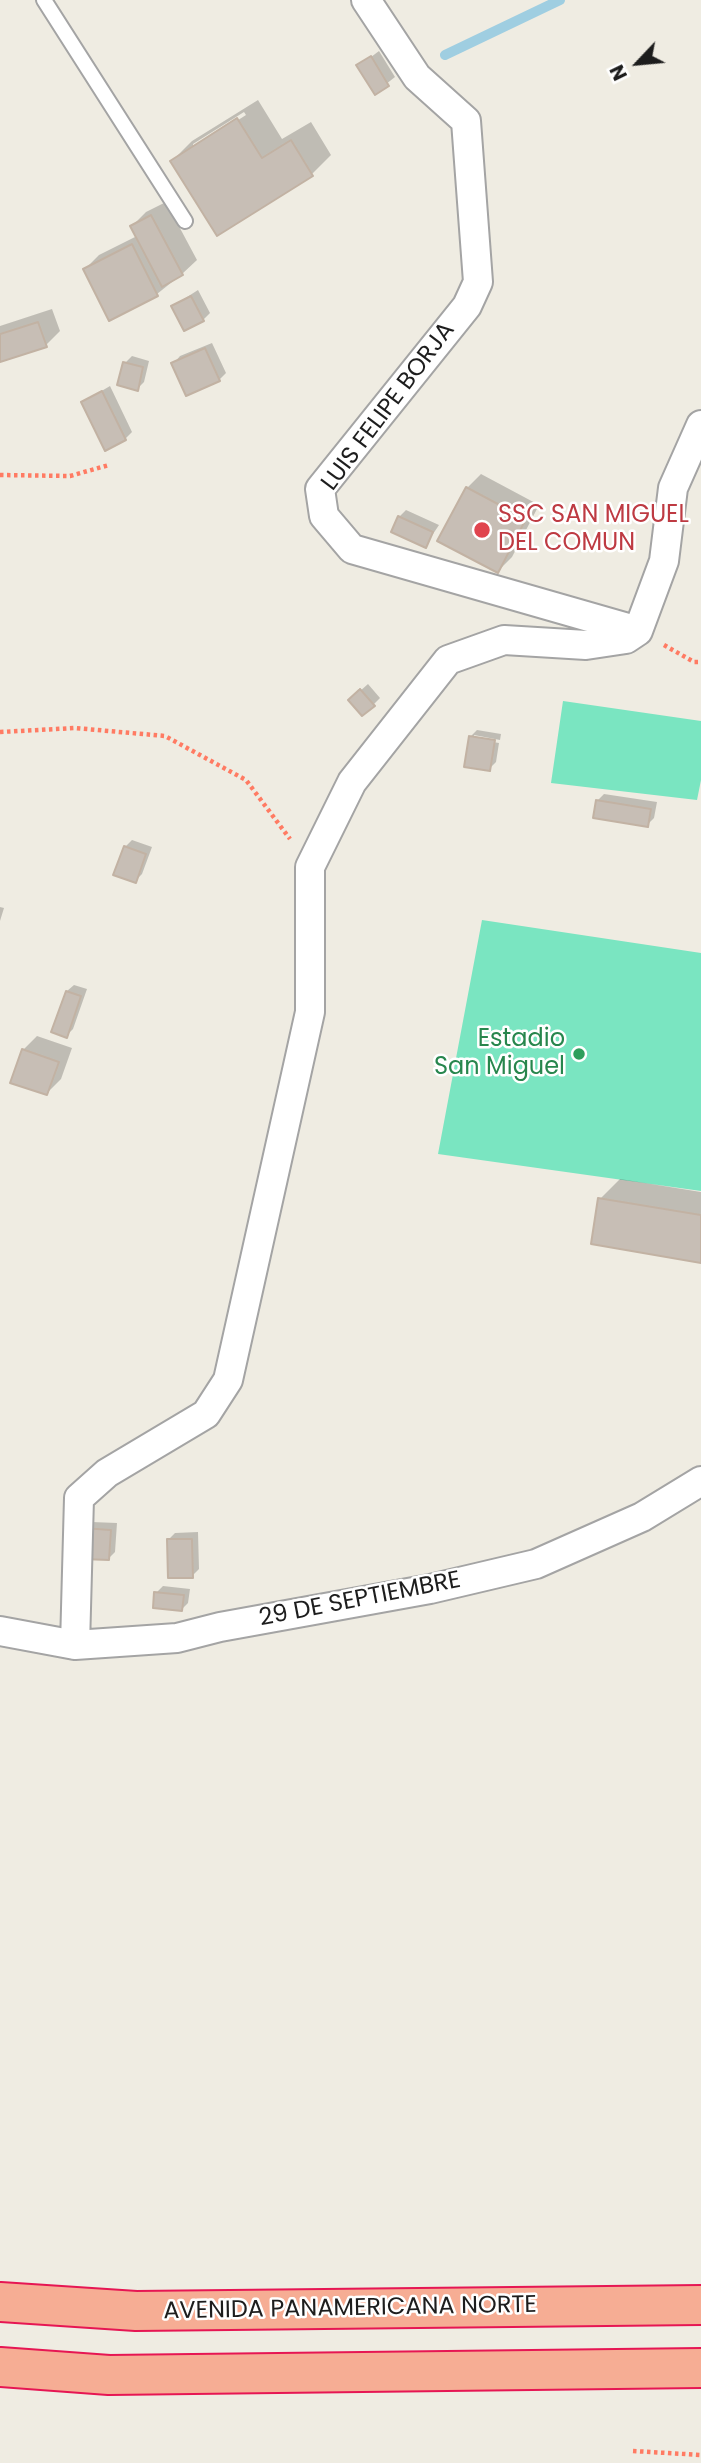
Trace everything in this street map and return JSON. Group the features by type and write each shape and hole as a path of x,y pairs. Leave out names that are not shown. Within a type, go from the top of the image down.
{"highway":[{"name":"AVENIDA PANAMERICANA NORTE","path":"0,2302 136,2311 701,2305"},
{"path":"0,2367 109,2375 701,2368"}],"street":[{"name":"LUIS FELIPE BORJA","path":"366,0 417,77 466,121 478,282 467,306 320,489 324,516 352,549 638,631"},
{"path":"75,1645 79,1498 107,1473 206,1414 228,1380 310,1012 310,867 352,782 448,660 504,639 586,645 626,639 638,631 664,562 673,488 701,425"},
{"name":"29 DE SEPTIEMBRE","path":"0,1631 75,1645 177,1638 220,1627 430,1589 536,1564 642,1517 701,1481"}],"lane":[{"path":"44,0 185,221"}],"path":[{"path":"0,475 70,476 109,465"},
{"path":"638,631 694,662 701,662"},
{"path":"0,732 75,728 165,736 246,780 310,867"},
{"path":"633,2451 701,2455"}],"green space":[{"path":"563,701 701,721 701,780 697,800 551,783"},
{"name":"Estadio San Miguel","path":"482,920 701,953 701,1191 438,1154"}],"building":[{"path":"371,56 389,86 375,95 356,65"},
{"path":"237,118 262,158 291,140 313,176 217,236 170,161"},
{"path":"151,215 183,275 162,287 130,226"},
{"path":"132,244 158,296 109,321 83,269"},
{"path":"191,296 204,321 184,331 171,306"},
{"path":"38,322 47,347 0,362 0,334"},
{"path":"205,348 220,381 186,396 171,363"},
{"path":"123,362 143,367 138,391 117,385"},
{"path":"102,391 126,440 105,451 81,402"},
{"name":"SSC SAN MIGUEL DEL COMUN","path":"466,487 526,519 498,573 437,541"},
{"path":"398,516 433,532 426,548 391,532"},
{"path":"360,689 375,706 362,716 348,700"},
{"path":"469,736 495,740 490,771 464,767"},
{"path":"596,800 651,809 648,827 593,818"},
{"path":"124,846 146,854 136,883 113,875"},
{"path":"66,991 81,996 67,1038 51,1032"},
{"path":"22,1049 59,1062 47,1095 10,1083"},
{"path":"598,1198 701,1215 701,1263 591,1244"},
{"path":"83,1528 111,1530 109,1560 82,1559"},
{"path":"167,1539 192,1539 193,1578 168,1578"},
{"path":"154,1592 184,1595 182,1611 153,1608"}],"waterway":[{"path":"445,55 560,0"}],"place":[{"name":"SSC SAN MIGUEL DEL COMUN","path":"482,530"},
{"name":"Estadio San Miguel","path":"579,1054"}]}
